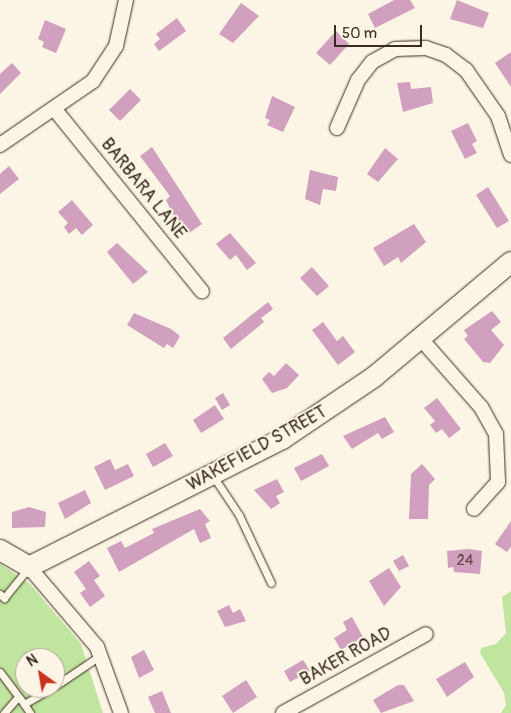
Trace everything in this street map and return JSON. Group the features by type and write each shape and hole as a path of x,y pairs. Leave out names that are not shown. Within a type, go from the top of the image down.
{"street":[{"path":"0,145 56,110 93,81 110,58 121,33 126,0"},
{"path":"337,128 358,80 372,62 394,49 426,48 446,54 466,70 498,116 511,155"},
{"name":"BARBARA LANE","path":"56,110 202,291"},
{"name":"WAKEFIELD STREET","path":"29,567 213,475 332,408 422,339 511,262"},
{"path":"422,339 481,407 496,434 498,482 474,509"},
{"path":"0,550 29,567 101,655 121,713"},
{"name":"BAKER ROAD","path":"283,713 426,634"}],"lane":[{"path":"213,475 239,515 271,582"},
{"path":"1,598 29,567"},
{"path":"65,679 101,655"},
{"path":"0,672 15,693"},
{"path":"4,713 17,698"},
{"path":"19,698 30,713"},
{"path":"24,704 34,698"}],"green space":[{"path":"0,564 30,584 81,644 103,713 0,713"},
{"path":"511,591 511,713 501,713 506,705 504,693 480,653 481,648 496,644 506,633 502,597"}],"building":[{"path":"394,0 410,0 415,8 375,28 368,14"},
{"path":"457,0 489,13 483,28 450,19"},
{"path":"241,3 259,16 233,43 219,34"},
{"path":"177,18 186,31 159,51 154,44 160,39 156,34"},
{"path":"45,20 66,29 56,53 42,47 44,42 38,39"},
{"path":"336,31 349,44 330,65 316,53"},
{"path":"511,52 511,87 495,63"},
{"path":"12,63 21,73 0,94 0,74"},
{"path":"410,82 411,89 431,87 433,103 403,112 397,83"},
{"path":"130,89 141,100 120,121 109,110"},
{"path":"272,96 295,107 283,132 267,125 270,120 265,118"},
{"path":"468,123 477,141 472,144 477,153 465,159 451,131"},
{"path":"152,147 202,224 189,233 172,213 166,200 170,196 140,156"},
{"path":"385,148 398,159 378,182 367,174"},
{"path":"9,166 19,179 0,194 0,174"},
{"path":"310,170 338,177 336,191 323,189 320,205 305,199"},
{"path":"488,187 509,221 497,228 476,195"},
{"path":"72,200 93,225 82,235 76,228 69,234 64,227 68,223 58,212"},
{"path":"414,224 426,242 401,263 398,257 384,266 373,248"},
{"path":"230,233 256,263 247,270 236,255 230,260 216,244"},
{"path":"117,243 148,272 133,284 107,252"},
{"path":"312,267 329,286 317,296 300,278"},
{"path":"268,302 273,309 261,318 264,322 231,349 223,338"},
{"path":"492,311 501,322 491,330 504,345 490,363 483,362 464,339 468,336 464,330"},
{"path":"134,313 171,329 180,336 173,348 167,344 164,348 127,325"},
{"path":"323,322 337,341 343,336 355,352 338,365 312,330"},
{"path":"286,363 299,375 287,388 272,393 262,379 269,372 274,376"},
{"path":"223,393 230,405 222,410 215,398"},
{"path":"437,398 461,429 449,438 442,429 436,433 430,425 435,421 424,408"},
{"path":"215,405 224,419 201,433 193,420"},
{"path":"385,417 394,432 382,439 378,433 352,449 343,436"},
{"path":"165,443 173,456 153,467 146,454"},
{"path":"322,454 329,466 301,481 294,468"},
{"path":"110,459 115,470 128,464 134,476 105,490 94,467"},
{"path":"422,464 435,479 429,485 428,519 409,519 411,474"},
{"path":"277,479 284,492 276,496 280,503 271,509 254,490"},
{"path":"85,490 91,503 65,519 58,503"},
{"path":"29,507 46,512 45,527 12,528 12,512"},
{"path":"200,509 210,521 205,524 211,538 200,543 194,529 119,572 107,548 121,541 125,548 154,533 152,529"},
{"path":"511,521 511,546 507,552 495,544"},
{"path":"469,549 482,551 480,574 454,572 453,567 448,568 447,551"},
{"path":"403,555 409,566 399,571 393,561"},
{"path":"89,561 100,576 94,580 105,596 90,607 80,593 86,589 74,572"},
{"path":"389,568 401,587 384,606 369,581"},
{"path":"229,605 233,613 240,609 246,621 225,627 217,611"},
{"path":"352,617 363,637 341,650 334,638 347,630 343,622"},
{"path":"144,650 154,670 139,678 131,657"},
{"path":"303,660 310,671 290,682 284,671"},
{"path":"465,662 474,677 447,697 436,679"},
{"path":"246,680 257,697 233,713 222,696"},
{"path":"398,685 404,685 414,701 381,713 373,700"},
{"path":"162,691 171,713 155,713 148,697"}]}
